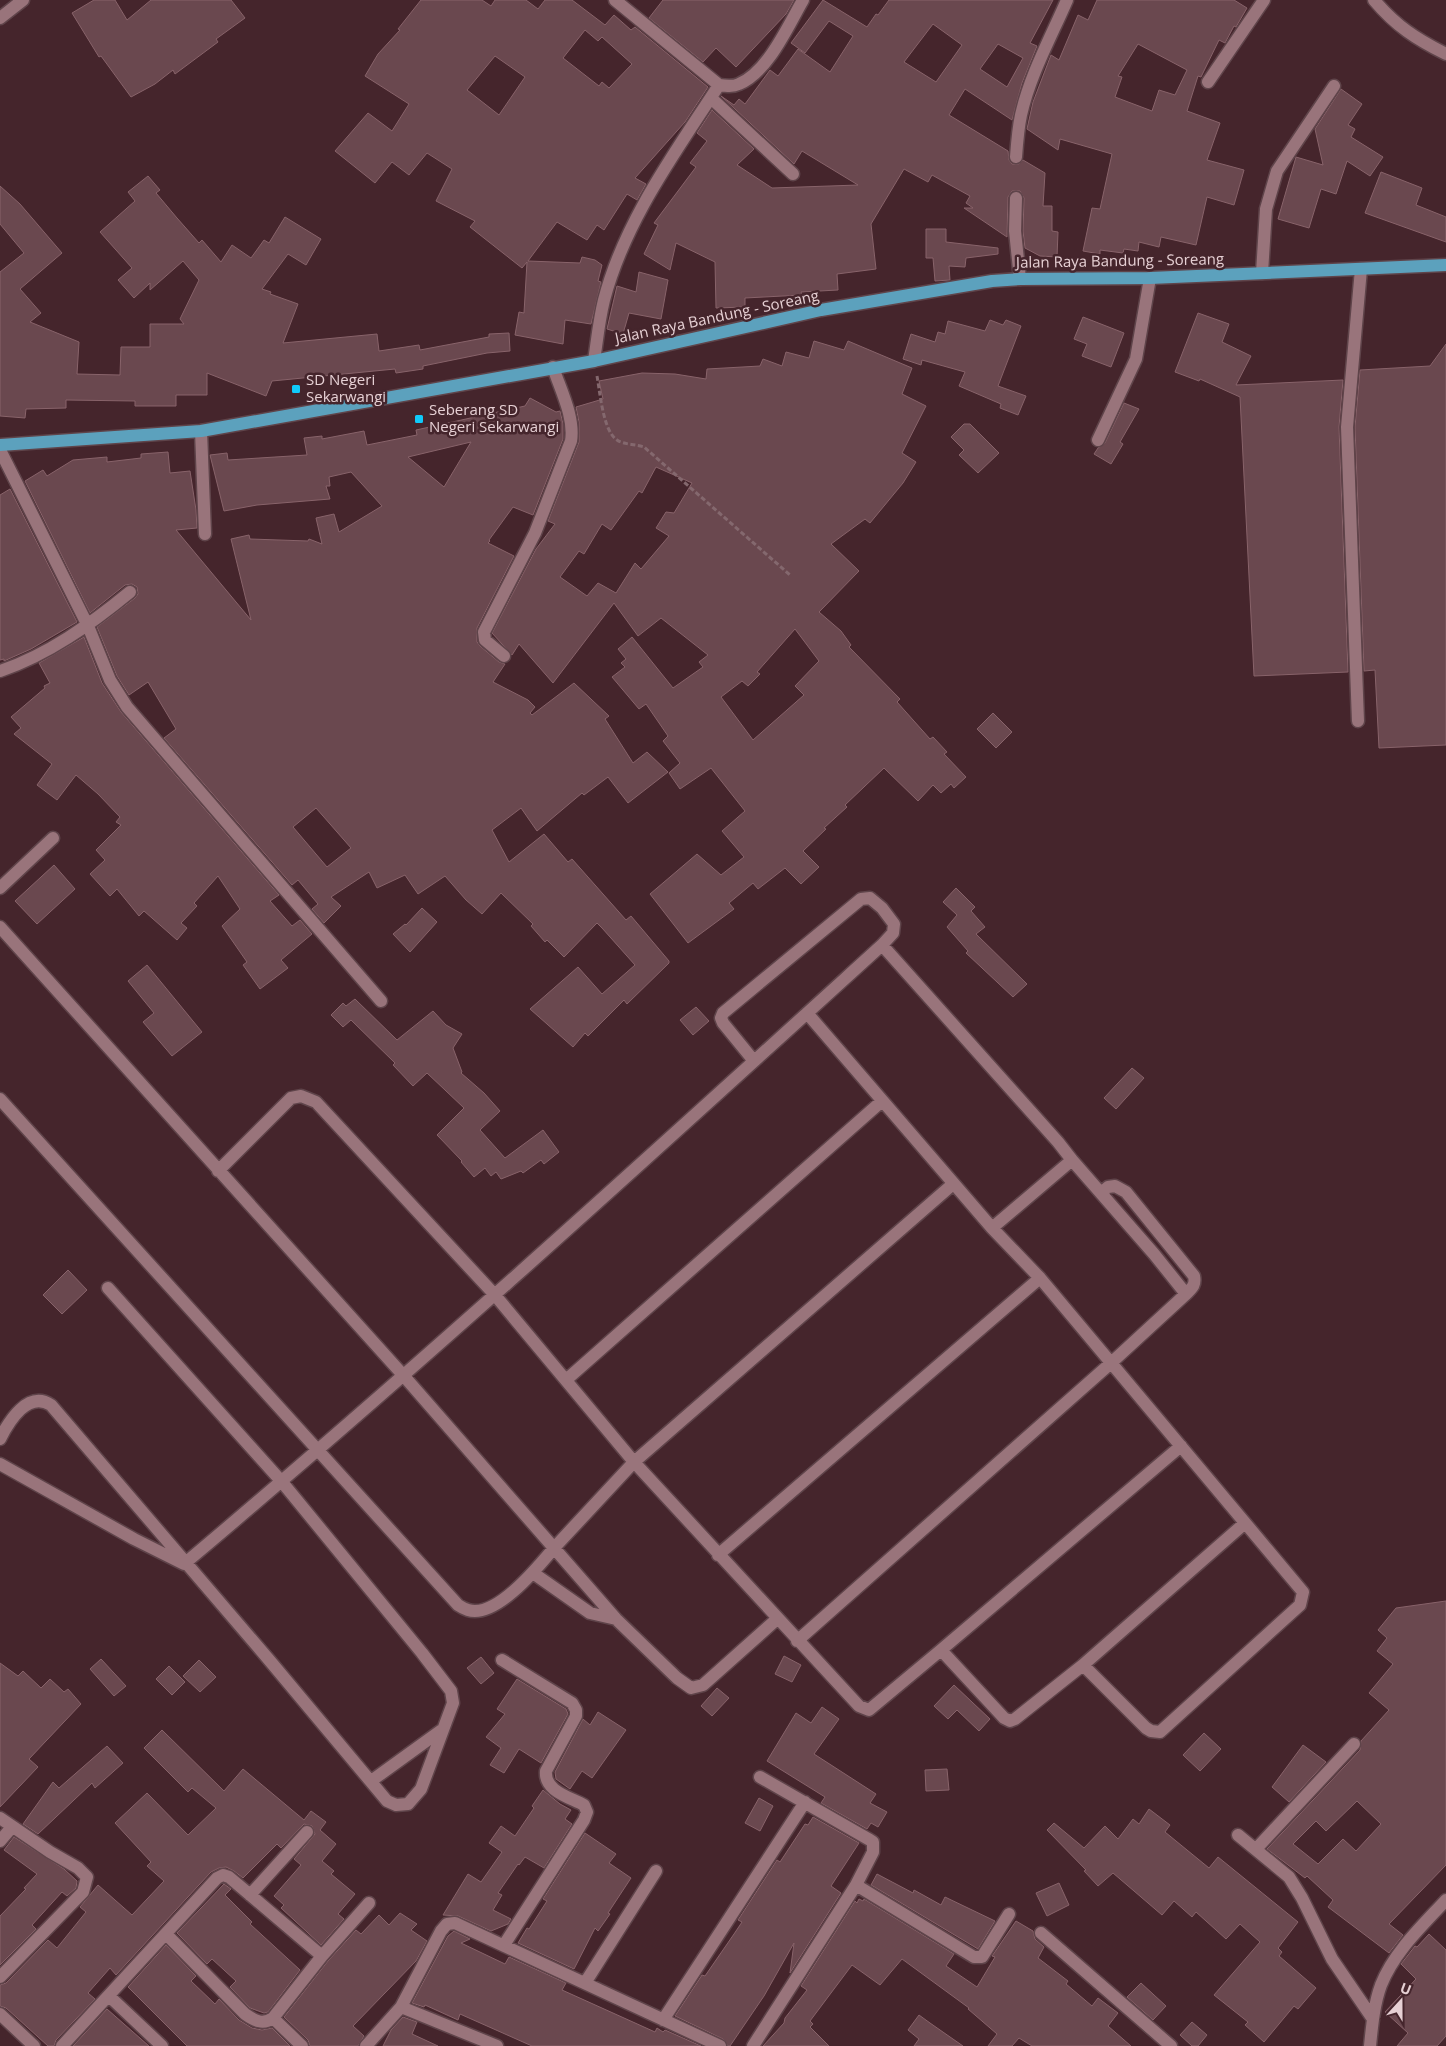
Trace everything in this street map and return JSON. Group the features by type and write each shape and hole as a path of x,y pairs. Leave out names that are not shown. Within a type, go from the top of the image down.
{"main road":[{"name":"Jalan Raya Bandung - Soreang","path":"0,445 202,432 594,361 821,310 992,281 1150,278 1446,264"}],"street":[{"path":"0,18 23,0"},
{"path":"615,0 719,85 733,86 739,84 760,68 777,45 803,0"},
{"path":"1016,157 1021,115 1025,101 1042,56 1067,0"},
{"path":"1208,82 1264,0"},
{"path":"1374,0 1390,19 1405,31 1446,54"},
{"path":"594,361 604,301 630,229 656,180 719,85"},
{"path":"1262,273 1266,209 1277,171 1334,86"},
{"path":"711,98 793,174"},
{"path":"1016,198 1015,231 1020,279"},
{"path":"1358,721 1347,427 1361,269"},
{"path":"1098,440 1136,359 1150,278"},
{"path":"504,656 485,640 484,632 535,533 572,440 572,429 568,413 553,367"},
{"path":"202,432 205,534"},
{"path":"0,450 88,626 110,680 127,707 381,1001"},
{"path":"0,671 88,626 130,592"},
{"path":"0,888 53,838"},
{"path":"184,1564 318,1451 754,1061 882,945 893,934 894,924 882,908 870,898 861,899 723,1013 721,1018 723,1023 754,1061"},
{"path":"0,927 403,1375 616,1620 676,1678 691,1688 704,1685 777,1619"},
{"path":"882,945 1051,1134 1186,1294"},
{"path":"807,1013 953,1184 1040,1278 1303,1592 1300,1605 1160,1732 1151,1731 1146,1728 1083,1665"},
{"path":"218,1171 291,1098 301,1096 316,1102 494,1294 634,1462 718,1555 859,1706 869,1710 1181,1446"},
{"path":"0,1099 458,1605 469,1611 495,1606 533,1573 634,1462 953,1184"},
{"path":"566,1380 882,1101"},
{"path":"992,1228 1072,1160"},
{"path":"797,1641 1193,1288 1194,1276 1126,1192 1116,1186 1108,1187 1100,1193"},
{"path":"718,1555 1040,1278"},
{"path":"0,1439 6,1428 23,1407 35,1400 43,1400 51,1405 184,1564 270,1661 386,1801 396,1805 408,1804 421,1789 453,1703 451,1691 282,1482 108,1288"},
{"path":"0,1464 134,1539 184,1564"},
{"path":"942,1650 1004,1718 1010,1721 1015,1719 1083,1665 1245,1523"},
{"path":"533,1573 590,1613 616,1620"},
{"path":"502,1660 572,1703 576,1710 576,1716 546,1770 545,1777 548,1785 553,1790 584,1805 587,1812 584,1820 504,1946"},
{"path":"371,1781 443,1729"},
{"path":"1256,1849 1354,1744"},
{"path":"754,2046 856,1885 873,1852 873,1842 760,1777"},
{"path":"663,2020 805,1802"},
{"path":"0,1818 78,1868 87,1877 83,1892 0,1977"},
{"path":"0,1841 12,1827"},
{"path":"250,1895 306,1832"},
{"path":"1238,1835 1289,1878 1302,1898 1332,1959 1373,2019"},
{"path":"585,1983 656,1871"},
{"path":"62,2046 217,1878 229,1877 322,1956"},
{"path":"856,1885 974,1957 979,1958 982,1957 1009,1914"},
{"path":"1370,2046 1373,2019 1380,1987 1391,1965 1408,1941 1446,1900"},
{"path":"166,1934 245,2014 258,2022 268,2021 273,2018 322,1956 369,1903"},
{"path":"366,2046 401,2007 441,1931 448,1924 455,1923 720,2046"},
{"path":"1041,1933 1171,2046"},
{"path":"109,1996 162,2046"},
{"path":"401,2007 497,2046"},
{"path":"0,2014 34,2046"},
{"path":"273,2018 302,2046"}],"path":[{"path":"594,361 604,414 611,434 623,443 644,447 790,575"}],"building":[{"path":"94,0 115,0 127,20 151,0 231,0 245,18 216,39 218,42 175,74 173,70 155,84 131,97 101,56 99,57 72,13"},
{"path":"421,0 482,0 491,6 495,0 526,0 538,9 545,0 572,0 605,25 614,15 631,30 635,27 708,87 685,122 635,178 646,184 637,200 627,194 604,230 597,225 587,240 557,222 528,261 580,263 582,257 595,260 602,265 598,281 601,282 591,324 565,320 563,344 515,335 519,312 524,313 527,262 522,268 470,227 475,221 436,201 452,169 427,153 409,175 392,162 375,183 335,151 368,113 392,131 409,104 365,76 378,54 400,30 398,29","holes":["585,30 598,41 602,37 632,64 609,88 602,82 599,86 563,58","495,56 525,77 499,115 467,90"]},
{"path":"663,0 794,0 786,14 736,67 716,48 703,62 649,18"},
{"path":"823,0 867,27 889,0 1053,0 1030,43 1037,46 1022,83 1012,120 965,89 949,115 1008,151 1009,160 1012,164 1019,164 1023,160 1045,173 1043,206 1052,206 1052,231 1058,232 1057,257 1040,256 1025,248 1023,231 1024,198 1020,191 1012,191 1008,197 1007,237 964,208 973,208 966,203 970,196 932,175 928,182 904,169 871,224 876,269 837,274 838,290 801,292 802,295 745,298 745,307 716,308 715,262 676,243 670,270 644,254 658,225 654,223 696,167 690,163 707,141 697,133 712,110 754,149 737,165 772,188 858,185 802,151 794,164 721,96 734,105 739,99 745,104 770,70 778,76 798,49 830,72 853,36 829,21 805,53 791,43","holes":["933,24 962,45 936,82 904,62","998,44 1023,58 1007,87 980,69"]},
{"path":"1097,0 1234,0 1247,8 1225,43 1219,40 1201,77 1198,76 1187,111 1220,123 1207,160 1244,170 1234,205 1207,197 1196,245 1161,237 1159,247 1139,242 1138,251 1124,249 1123,253 1100,250 1100,254 1083,251 1092,208 1100,209 1112,154 1060,139 1058,150 1027,129 1033,102 1051,55 1059,60 1078,15 1088,20","holes":["1138,44 1187,70 1175,95 1159,90 1152,111 1115,97 1122,77 1118,76"]},
{"path":"1341,89 1362,104 1348,125 1355,129 1351,137 1383,157 1370,176 1347,161 1336,194 1321,189 1309,228 1278,219 1296,157 1323,165 1315,129"},
{"path":"1381,172 1422,188 1416,205 1446,217 1446,242 1365,213"},
{"path":"148,176 160,190 156,193 177,218 199,243 202,240 221,262 232,245 251,258 264,240 269,243 285,217 321,239 306,265 288,254 262,289 271,292 270,294 298,304 283,343 377,334 379,351 419,345 420,350 489,337 489,334 509,333 510,351 487,353 423,366 423,369 396,373 395,369 272,381 266,396 207,373 207,395 176,395 176,406 135,406 135,401 66,400 66,408 26,409 25,418 0,416 0,272 24,253 0,224 0,186 20,204 62,253 20,289 41,313 30,322 79,342 77,374 120,375 121,347 150,347 150,324 184,324 180,319 199,280 183,261 150,290 150,283 134,298 118,280 132,268 100,232 135,201 128,192"},
{"path":"926,229 946,229 946,242 998,248 998,254 966,258 965,267 949,266 950,280 935,281 933,258 926,258"},
{"path":"639,272 668,280 661,319 629,313 623,334 607,329 617,286 636,292"},
{"path":"1198,313 1229,324 1222,342 1251,356 1236,385 1343,380 1339,427 1348,672 1254,676 1240,397 1200,379 1199,381 1175,372"},
{"path":"1083,317 1124,333 1111,367 1082,356 1087,344 1074,339"},
{"path":"990,320 1003,325 1006,320 1021,326 998,386 1026,396 1018,415 1000,408 1001,404 959,386 965,372 922,360 921,365 903,359 911,334 935,342 938,332 945,334 948,321 985,331"},
{"path":"814,341 844,350 848,341 912,368 902,394 926,406 902,453 916,462 903,483 870,523 865,519 831,544 859,571 819,612 841,631 851,645 849,647 900,699 897,702 930,739 933,737 947,752 944,754 966,777 954,788 951,784 941,793 933,785 918,801 884,768 845,805 847,807 803,851 819,867 801,884 785,868 758,889 753,883 729,903 734,909 688,943 650,894 697,854 721,875 744,857 722,831 745,811 711,768 680,789 669,773 680,763 663,741 668,736 646,704 639,709 612,677 625,667 621,663 626,659 618,649 632,637 673,688 703,667 699,662 708,655 661,618 638,636 614,603 553,683 519,644 512,655 492,633 536,549 555,524 548,521 579,442 579,422 576,407 603,399 599,381 642,373 675,374 706,379 707,369 760,366 763,359 782,366 786,352 809,358","holes":["656,467 692,483 674,513 666,512 656,528 669,536 641,569 635,563 616,593 598,583 587,596 560,577 579,551 584,554 602,524 611,530 639,491 642,493","795,629 819,661 795,686 804,695 753,740 721,697 742,681 748,686 760,674 757,672"]},
{"path":"1446,344 1446,745 1379,748 1375,670 1364,671 1355,427 1360,370 1430,366"},
{"path":"530,398 556,412 560,411 563,424 563,439 533,515 513,507 489,540 488,543 514,556 477,628 477,642 499,662 505,664 493,682 528,700 535,707 530,713 532,715 574,683 609,716 605,719 633,763 647,752 668,772 628,803 608,777 584,795 582,793 537,831 521,808 492,830 509,862 544,834 568,862 572,859 626,920 631,916 669,961 627,1004 624,1000 588,1036 585,1033 573,1047 530,1009 578,967 602,994 635,965 602,928 597,923 564,957 547,940 545,942 531,926 533,924 501,893 482,914 466,900 445,876 418,894 405,875 377,888 369,872 331,897 341,906 324,923 312,909 318,904 298,880 292,885 164,738 176,729 148,682 129,695 117,676 97,627 135,598 138,594 137,587 132,584 125,585 90,613 25,481 43,470 47,476 73,460 107,457 107,462 141,458 141,454 168,452 170,473 190,471 196,510 197,528 176,530 251,620 231,539 249,535 250,539 308,541 309,539 322,544 316,518 334,514 339,532 382,506 351,472 329,477 330,486 326,486 330,499 257,505 224,511 210,455 227,453 228,460 307,455 304,438 322,436 322,439 364,431 367,445 417,435 416,430 525,406","holes":["471,442 444,487 408,457","316,808 351,848 327,867 293,827"]},
{"path":"1124,403 1139,409 1120,442 1123,444 1111,464 1094,454 1105,443"},
{"path":"964,424 970,424 999,453 978,473 959,455 964,450 951,437"},
{"path":"10,489 77,622 31,649 4,661 4,659 0,660 0,495"},
{"path":"84,637 102,683 121,712 279,895 270,901 292,926 300,920 312,934 281,960 288,968 260,989 243,965 247,962 222,926 240,909 218,876 194,903 197,906 181,923 187,928 177,940 144,911 139,916 117,889 110,896 90,874 105,860 96,850 121,825 116,822 120,817 76,775 57,800 37,785 52,764 14,734 21,728 11,717 45,688 44,686 50,683 39,663"},
{"path":"993,713 1012,732 996,748 977,729"},
{"path":"54,865 75,889 37,924 15,901"},
{"path":"956,888 975,907 971,911 985,927 976,934 1027,984 1013,997 966,953 968,951 947,927 957,915 943,902"},
{"path":"422,908 437,922 410,952 393,934 406,925"},
{"path":"147,965 202,1032 172,1056 143,1022 154,1013 128,981"},
{"path":"355,999 397,1040 433,1011 446,1025 462,1034 453,1048 461,1073 484,1093 500,1111 480,1130 505,1158 543,1130 559,1152 544,1164 541,1160 523,1173 521,1171 501,1179 496,1172 491,1176 485,1168 474,1177 462,1161 437,1135 464,1108 427,1073 413,1086 393,1065 395,1063 351,1020 343,1027 331,1015 343,1003 346,1006"},
{"path":"696,1007 709,1021 693,1035 680,1020"},
{"path":"1132,1068 1144,1078 1116,1109 1104,1098"},
{"path":"68,1270 87,1290 62,1314 43,1295"},
{"path":"1446,1601 1446,1865 1389,1924 1403,1935 1389,1953 1328,1907 1333,1900 1307,1876 1305,1878 1267,1849 1360,1750 1361,1741 1389,1710 1369,1693 1393,1664 1377,1651 1387,1638 1378,1630 1396,1608","holes":["1357,1801 1381,1824 1356,1851 1343,1839 1318,1864 1293,1844 1316,1821 1326,1831"]},
{"path":"784,1656 801,1665 792,1682 775,1674"},
{"path":"481,1657 494,1673 481,1684 467,1668"},
{"path":"101,1659 126,1686 114,1696 90,1669"},
{"path":"199,1660 216,1677 200,1692 183,1676"},
{"path":"0,1663 18,1676 23,1671 41,1688 50,1679 64,1692 68,1689 81,1704 29,1759 38,1767 0,1807"},
{"path":"169,1666 185,1682 172,1695 156,1679"},
{"path":"517,1679 566,1709 568,1714 541,1763 519,1749 504,1773 490,1765 501,1748 486,1737 505,1714 497,1709"},
{"path":"954,1685 990,1719 979,1731 957,1710 948,1719 934,1706"},
{"path":"717,1688 729,1698 712,1716 701,1706"},
{"path":"822,1707 839,1719 814,1754 876,1794 870,1803 887,1812 878,1827 871,1823 867,1829 821,1803 825,1797 767,1761 796,1713 811,1723"},
{"path":"598,1712 626,1730 592,1778 582,1771 570,1789 556,1779 555,1772 583,1719 590,1725"},
{"path":"162,1730 224,1791 243,1769 304,1820 311,1811 326,1822 320,1830 336,1844 322,1861 334,1871 331,1874 355,1894 338,1914 344,1919 321,1945 281,1908 284,1905 274,1896 301,1865 294,1859 315,1834 312,1826 304,1824 281,1848 277,1844 243,1878 226,1867 211,1872 116,1975 110,1968 88,1993 95,1999 56,2040 54,2046 48,2046 6,2008 0,2006 0,1985 6,1983 48,1940 57,1948 86,1912 80,1907 98,1885 132,1915 164,1881 147,1866 151,1862 115,1823 147,1793 188,1835 216,1808 192,1788 188,1792 144,1748"},
{"path":"1204,1733 1221,1749 1200,1771 1183,1755"},
{"path":"1303,1745 1326,1762 1289,1802 1272,1787"},
{"path":"107,1746 123,1763 95,1788 92,1783 38,1834 23,1824 53,1782 59,1788"},
{"path":"947,1769 949,1790 926,1791 925,1770"},
{"path":"543,1790 560,1804 571,1810 565,1819 572,1824 544,1868 525,1857 498,1893 502,1895 493,1910 511,1919 508,1924 491,1931 458,1916 443,1915 468,1874 481,1882 502,1852 489,1843 501,1826 515,1836 534,1808 532,1806"},
{"path":"759,1798 773,1806 760,1831 745,1823"},
{"path":"1149,1809 1170,1825 1165,1832 1209,1868 1218,1857 1298,1922 1278,1948 1282,1952 1279,1956 1316,1988 1298,2009 1294,2006 1264,2042 1245,2025 1248,2022 1214,1995 1260,1942 1240,1924 1226,1939 1196,1912 1192,1917 1174,1901 1162,1915 1113,1873 1098,1886 1084,1871 1086,1870 1047,1830 1054,1823 1084,1848 1105,1826 1118,1839 1133,1819 1139,1824"},
{"path":"813,1817 859,1843 831,1886 841,1893 790,1973 794,1943 764,1996 730,2046 728,2046 723,2039 675,2016 702,1975 705,1976 742,1922 738,1920 777,1860 780,1862 805,1824 808,1825"},
{"path":"585,1833 616,1854 609,1863 631,1878 598,1931 595,1928 574,1969 518,1943 547,1901 543,1899"},
{"path":"14,1837 64,1869 77,1881 76,1888 67,1896 62,1892 32,1925 36,1929 0,1965 0,1916 26,1889 24,1888 37,1874 4,1850"},
{"path":"877,1874 913,1893 914,1890 941,1905 945,1897 995,1921 978,1949 871,1885"},
{"path":"1059,1883 1069,1905 1047,1916 1036,1893"},
{"path":"224,1884 231,1889 225,1895 252,1922 250,1924 300,1970 268,2012 264,2013 250,2008 230,1987 236,1981 212,1959 207,1964 177,1933"},
{"path":"859,1899 863,1901 864,1899 954,1954 946,1966 977,1987 995,1957 992,1956 1016,1921 1033,1931 1035,1939 1044,1947 1038,1958 1068,1981 1066,1984 1092,2006 1098,1998 1118,2013 1108,2026 1131,2046 1032,2046 1019,2038 1012,2046 988,2046 997,2034 969,2008 902,1959 880,1985 852,1965 810,2021 813,2024 810,2027 829,2046 763,2046 784,2023 785,2018 807,1990 801,1986 855,1901 857,1903"},
{"path":"400,1913 417,1924 411,1930 427,1941 416,1961 353,2026 364,2036 358,2046 310,2046 308,2040 284,2017 328,1961 356,1930 361,1934 379,1915 389,1925"},
{"path":"454,1931 470,1939 461,1943 505,1964 509,1957 566,1983 562,1990 655,2032 657,2028 663,2032 665,2030 701,2046 532,2046 460,2014 458,2020 425,2005 424,2007 412,2003 448,1936"},
{"path":"1429,1934 1446,1950 1446,2036 1437,2046 1397,2046 1408,2033 1385,2012 1416,1979 1401,1964 1415,1946 1417,1947"},
{"path":"166,1945 196,1976 191,1981 215,2004 219,1999 239,2020 252,2028 262,2030 272,2028 290,2046 187,2046 128,1987"},
{"path":"1141,1983 1166,2006 1153,2020 1127,1997"},
{"path":"107,2009 124,2024 149,2046 73,2046"},
{"path":"919,2015 963,2046 914,2046 919,2039 908,2030"},
{"path":"403,2017 417,2022 412,2034 438,2046 383,2046 391,2030"},
{"path":"1192,2022 1207,2035 1198,2046 1192,2046 1180,2035"}],"place":[{"name":"SD Negeri Sekarwangi","path":"296,389"},
{"name":"Seberang SD Negeri Sekarwangi","path":"419,419"}]}
